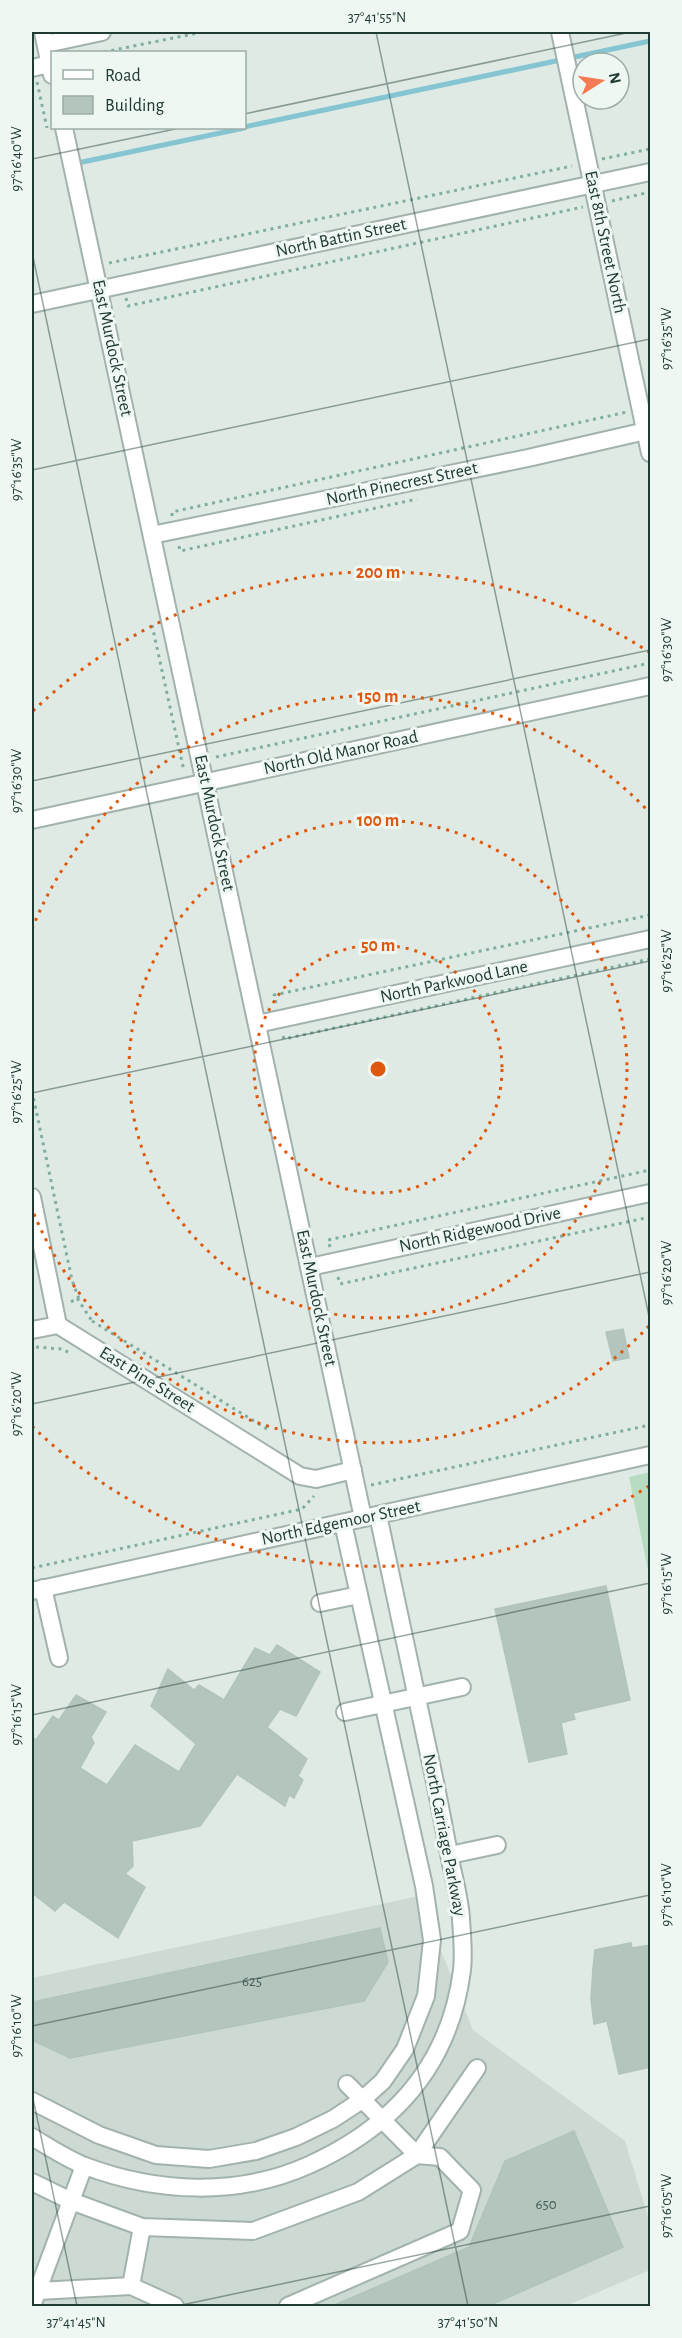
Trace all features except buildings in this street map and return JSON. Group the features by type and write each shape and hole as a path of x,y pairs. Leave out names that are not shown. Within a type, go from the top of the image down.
{"street":[{"path":"32,68 51,69 45,38 102,32"},
{"name":"East 8th Street North","path":"560,32 651,453"},
{"name":"East Murdock Street","path":"64,129 353,1470 357,1488 370,1516"},
{"name":"North Battin Street","path":"32,304 651,172"},
{"name":"North Pinecrest Street","path":"152,535 648,431"},
{"name":"North Old Manor Road","path":"32,820 651,686"},
{"name":"North Parkwood Lane","path":"257,1024 651,939"},
{"name":"North Ridgewood Drive","path":"310,1268 651,1193"},
{"path":"32,1197 58,1325 32,1330"},
{"name":"East Pine Street","path":"58,1325 300,1476 316,1479 353,1470"},
{"name":"North Edgemoor Street","path":"37,1589 651,1455"},
{"name":"North Carriage Parkway","path":"32,2137 84,2166 150,2185 196,2188 246,2185 290,2174 341,2150 382,2121 416,2087 435,2056 452,2017 462,1969 461,1916 417,1697 370,1516"},
{"name":"North Carriage Parkway","path":"32,2101 99,2135 156,2155 209,2158 256,2151 296,2137 333,2119 362,2100 383,2081 405,2049 426,1995 432,1940 424,1886 343,1523"},
{"path":"37,1589 59,1658"},
{"path":"320,1603 359,1595"},
{"path":"345,1713 462,1687"},
{"path":"450,1856 497,1845"},
{"path":"32,2181 71,2201 142,2227 253,2231 358,2192 417,2155 477,2068"},
{"path":"288,2307 460,2231 472,2190 440,2157 417,2155 347,2084"},
{"path":"84,2166 35,2299 131,2286 175,2307"},
{"path":"131,2286 142,2227"}],"path":[{"path":"109,51 203,32"},
{"path":"94,266 651,149"},
{"path":"122,284 128,306 651,192"},
{"path":"172,512 641,409"},
{"path":"182,764 651,663"},
{"path":"274,995 651,915"},
{"path":"32,1091 72,1280 80,1302"},
{"path":"651,1170 328,1240 340,1284 651,1217"},
{"path":"92,1321 267,1430"},
{"path":"357,1488 651,1425"},
{"path":"32,1568 302,1509 312,1497 319,1495"}],"shaded area":[{"path":"419,1896 473,2030 625,2141 650,2223 650,2270 566,2306 32,2306 32,1978"}],"green space":[{"path":"650,1472 650,1580 629,1477"}],"waterway":[{"path":"246,127 650,41"},
{"path":"73,164 239,129"}]}
